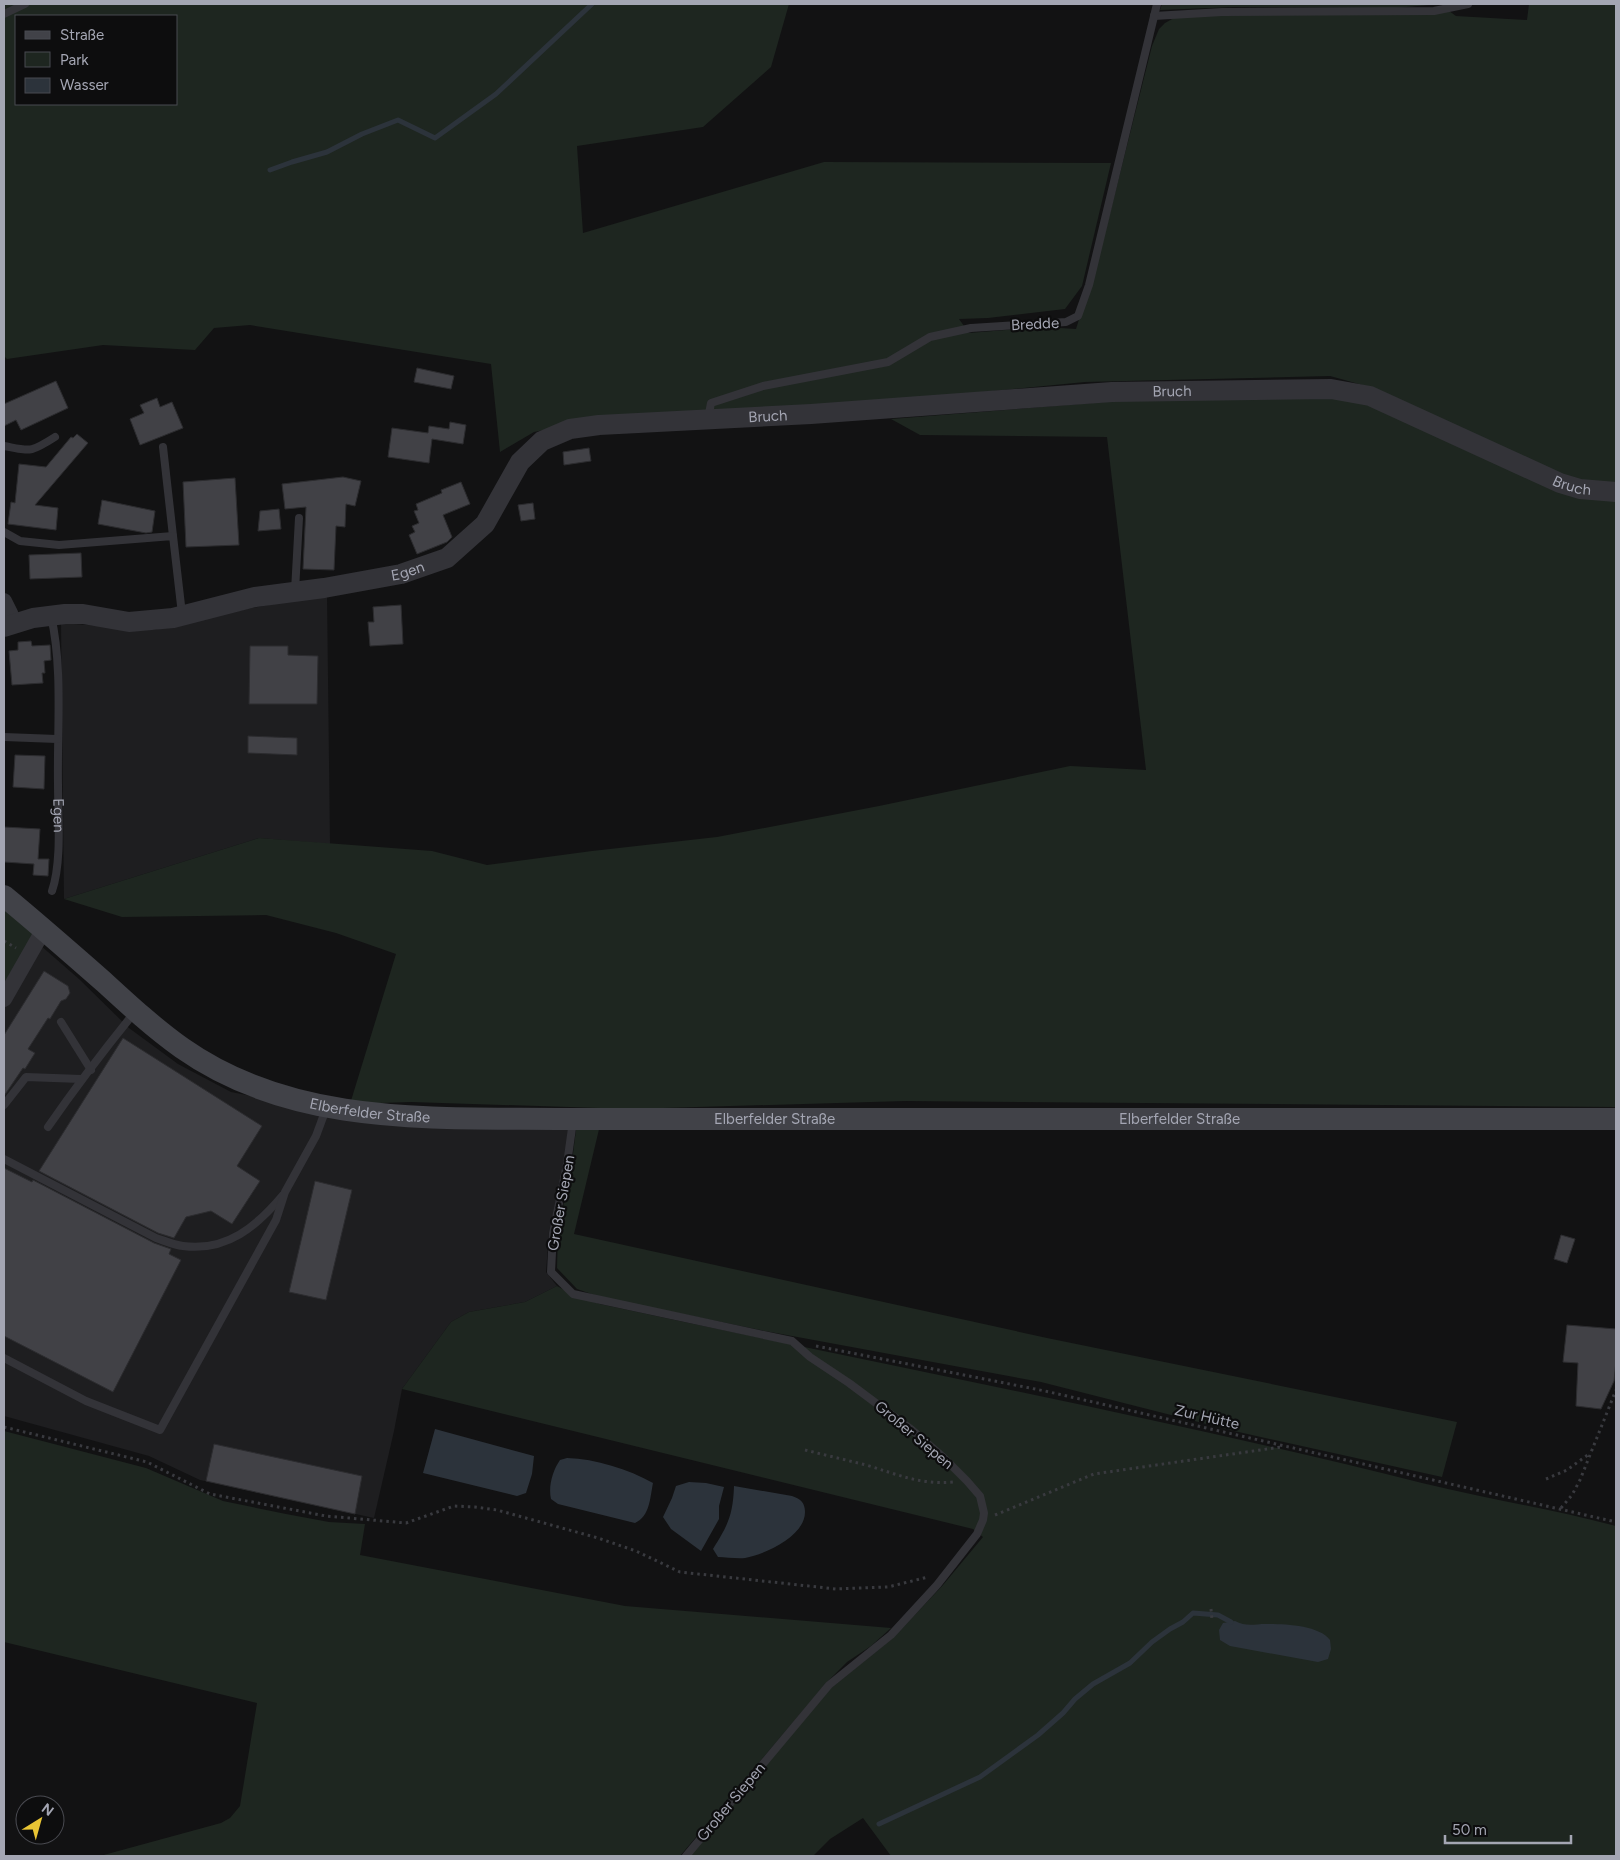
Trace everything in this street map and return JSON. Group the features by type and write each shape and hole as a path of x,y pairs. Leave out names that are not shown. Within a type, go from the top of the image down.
{"main road":[{"name":"Elberfelder Straße","path":"4,896 183,1049 230,1077 273,1094 326,1107 400,1117 573,1119 1616,1119"}],"street":[{"name":"Bruch","path":"708,420 1112,392 1331,389 1370,396 1560,483 1580,489 1616,492"},
{"name":"Egen","path":"4,602 10,613 9,625 65,614 83,614 129,622 173,618 255,597 401,574 447,558 485,524 520,462 542,441 570,429 599,425 708,420"},
{"path":"4,999 44,929"}],"lane":[{"path":"4,14 25,4"},
{"name":"Bredde","path":"708,420 711,403 763,386 888,362 930,337 971,328 1066,322 1078,316 1089,285 1157,4"},
{"path":"1154,16 1222,12 1434,11 1468,4"},
{"path":"4,446 27,451 36,449 55,437"},
{"path":"163,447 182,616"},
{"path":"295,592 299,518"},
{"path":"4,532 20,541 60,545 173,536"},
{"name":"Egen","path":"51,616 58,658 58,846 55,884 52,891"},
{"path":"4,737 58,740"},
{"path":"48,1127 81,1079 91,1070 136,1010"},
{"path":"61,1022 91,1070"},
{"path":"4,1105 26,1077 81,1079"},
{"path":"4,1159 156,1238 182,1246 206,1246 228,1241 250,1229 267,1215 285,1192 316,1136 326,1107"},
{"name":"Großer Siepen","path":"573,1119 568,1164 553,1233 551,1272 573,1294 792,1341 810,1357 849,1383 912,1430 967,1481 980,1496 984,1513 976,1534 947,1573 892,1635 829,1685 686,1856"},
{"path":"4,1358 86,1401 160,1430 276,1220 285,1192"}],"path":[{"path":"4,941 16,948"},
{"path":"12,954 20,942"},
{"name":"Zur Hütte","path":"792,1341 1045,1391 1616,1522"},
{"path":"1561,1508 1572,1495 1616,1390"},
{"path":"4,1427 147,1462 210,1494 326,1516 406,1523 454,1506 497,1510 598,1538 636,1551 680,1572 836,1589 888,1587 947,1573"},
{"path":"982,1520 1094,1474 1284,1446"},
{"path":"805,1450 902,1477 936,1483 967,1481"},
{"path":"1546,1478 1567,1470 1589,1454"},
{"path":"1211,1609 1212,1620"}],"shaded area":[{"path":"327,594 330,844 259,838 64,899 61,623 154,630 247,609"},
{"path":"40,945 79,979 129,1028 178,1064 231,1092 341,1114 571,1121 564,1165 549,1232 546,1272 557,1286 525,1302 469,1312 451,1322 402,1389 374,1518 200,1480 149,1456 4,1416 4,1007"}],"green space":[{"path":"4,4 789,4 771,67 703,127 577,146 583,233 824,162 1111,163 1082,286 1065,309 988,318 959,319 969,333 1044,327 1076,329 1101,249 1152,46 1159,29 1174,18 1224,15 1368,14 1449,11 1456,16 1527,20 1529,4 1616,4 1616,485 1569,479 1377,389 1330,376 1085,382 963,394 588,421 534,432 500,452 491,364 250,325 214,328 195,350 103,345 7,359 4,356"},
{"path":"1162,4 1440,4 1396,8 1234,7 1160,10"},
{"path":"1168,397 1359,398 1616,499 1616,1107 905,1101 630,1109 411,1102 350,1104 396,954 336,933 266,915 122,917 64,899 259,838 432,851 487,865 717,837 879,806 1070,766 1146,770 1107,437 920,435 891,419"},
{"path":"4,906 36,932 4,986"},
{"path":"601,1121 574,1234 1047,1338 1457,1422 1442,1477 1234,1431 1041,1382 765,1331 600,1297 577,1289 557,1268 558,1232 572,1162 577,1122"},
{"path":"557,1286 575,1296 600,1304 1115,1412 1320,1458 1446,1489 1568,1514 1616,1526 1616,1856 891,1856 863,1818 830,1839 813,1856 690,1856 831,1688 893,1638 943,1585 983,1537 973,1529 402,1389 451,1322 469,1312 525,1302"},
{"path":"4,1431 146,1468 223,1501 329,1522 365,1524 360,1555 625,1606 891,1628 871,1646 847,1662 827,1682 680,1856 100,1856 221,1823 230,1818 240,1806 257,1703 4,1642"}],"water":[{"path":"435,1429 534,1456 532,1474 526,1493 517,1496 423,1473"},
{"path":"567,1458 589,1460 612,1466 633,1473 653,1483 644,1516 635,1523 558,1504 551,1499 550,1489 553,1473 560,1460"},
{"path":"689,1482 724,1487 719,1506 719,1519 701,1551 671,1529 663,1517 676,1486"},
{"path":"734,1486 792,1496 798,1499 802,1502 805,1512 799,1529 792,1536 773,1548 754,1556 745,1558 718,1557 713,1549 729,1519"},
{"path":"1235,1621 1246,1625 1291,1625 1318,1631 1330,1640 1331,1649 1328,1659 1318,1662 1230,1646 1220,1640 1219,1630 1223,1623"}],"building":[{"path":"417,368 454,376 451,389 414,382"},
{"path":"56,381 68,408 21,430 16,420 4,426 4,404"},
{"path":"157,398 160,407 172,402 183,428 140,445 130,419 144,413 140,405"},
{"path":"450,422 466,425 463,444 432,439 429,463 388,457 392,428 428,433 429,426 449,429"},
{"path":"77,434 88,443 35,505 58,508 56,530 8,524 11,502 15,503 19,464 46,467 71,437 73,438"},
{"path":"589,448 591,461 564,465 563,452"},
{"path":"343,477 361,481 355,506 346,504 345,527 336,526 334,570 303,569 306,507 285,509 282,484"},
{"path":"235,478 239,545 186,547 183,482"},
{"path":"461,482 470,504 443,515 452,537 447,542 417,554 409,535 415,532 412,526 419,523 414,511 418,510 416,504 442,493 441,490"},
{"path":"102,500 155,511 152,532 146,533 98,524"},
{"path":"533,503 535,519 521,521 518,505"},
{"path":"279,509 281,529 258,531 260,511"},
{"path":"81,553 82,577 30,579 29,555"},
{"path":"401,605 403,644 370,646 368,622 374,622 373,607"},
{"path":"31,641 32,646 50,645 51,660 44,661 45,673 42,673 43,683 12,685 9,651 18,650 18,642"},
{"path":"250,646 288,646 288,655 318,656 317,704 249,704"},
{"path":"248,736 297,738 297,755 248,753"},
{"path":"15,755 45,756 44,789 13,787"},
{"path":"4,827 40,829 38,859 49,859 48,876 33,875 34,864 4,862"},
{"path":"44,971 68,986 70,993 66,999 61,1001 50,1019 48,1018 28,1049 35,1053 4,1096 4,1035"},
{"path":"123,1038 262,1126 237,1166 260,1181 232,1224 211,1211 186,1217 174,1238 158,1233 39,1171"},
{"path":"4,1168 32,1182 33,1180 154,1243 171,1249 169,1254 181,1260 113,1392 4,1336"},
{"path":"315,1181 352,1190 326,1300 289,1292"},
{"path":"1561,1235 1575,1239 1567,1263 1554,1259"},
{"path":"1567,1325 1616,1329 1614,1381 1601,1409 1576,1406 1578,1363 1563,1362"},
{"path":"214,1444 362,1476 355,1514 206,1481"}],"waterway":[{"path":"270,170 327,152 362,134 398,120 435,138 496,94 592,4"},
{"path":"879,1824 980,1777 1038,1735 1093,1684 1130,1663 1152,1642 1183,1622 1193,1613 1218,1615 1231,1622"}]}
